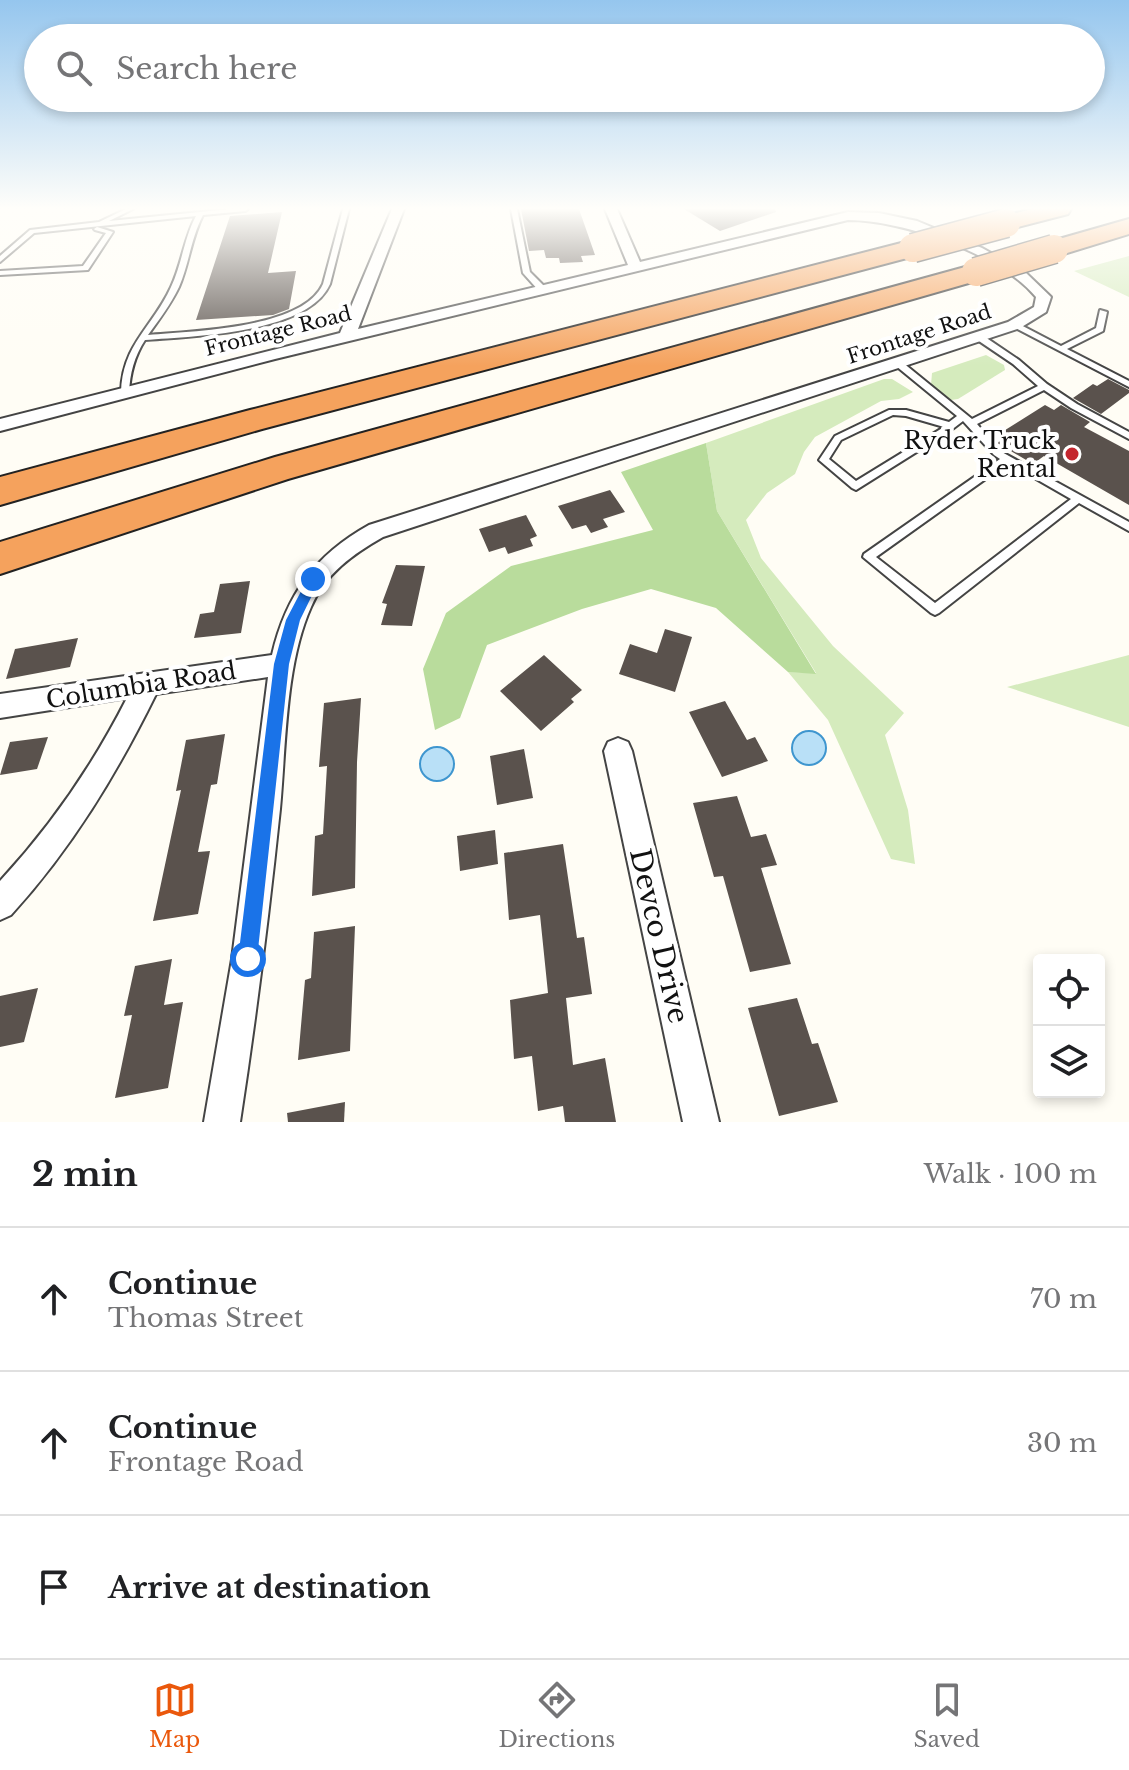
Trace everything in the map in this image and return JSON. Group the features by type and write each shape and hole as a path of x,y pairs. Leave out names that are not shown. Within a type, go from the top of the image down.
{"highway":[{"path":"0,491 250,421 862,261"},
{"path":"12,556 275,470 1012,261"}],"street":[{"path":"347,337 377,261"},
{"path":"633,261 636,268"},
{"name":"Frontage Road","path":"0,425 663,261"},
{"name":"Frontage Road","path":"222,1122 248,959 282,664 293,620 313,579 342,550 376,531 899,364 1014,325 1037,313 1044,301 1041,292 1029,279 993,261"},
{"name":"Columbia Road","path":"0,706 282,664"},
{"path":"0,904 54,846 79,811 100,778 148,684"},
{"name":"Devco Drive","path":"618,751 701,1122"}],"lane":[{"path":"0,273 85,268 90,261"},
{"path":"125,393 126,366 176,285 184,261"},
{"path":"142,338 235,329 283,318 302,309 322,293 331,261"},
{"path":"525,261 527,273 543,290"},
{"path":"1061,349 1100,329 1103,312"},
{"path":"1014,325 1129,384"},
{"path":"979,337 1074,406 1129,436"},
{"path":"899,364 967,420 997,453 1129,527"},
{"path":"951,426 892,412 838,438 824,460 856,486 951,426 1044,386"},
{"path":"1007,459 868,557 935,610 1076,500"}],"green space":[{"path":"1109,261 1129,261 1129,297 1074,271"},
{"path":"986,355 1004,365 1005,370 958,399 951,400 931,385 932,373"},
{"path":"884,379 892,379 913,392 899,399 881,401 815,437 804,452 795,474 767,493 746,520 761,558 833,646 904,713 885,735 908,810 915,864 891,859 828,720 788,672 816,673 717,511 706,443"},
{"path":"706,443 717,511 816,674 788,672 716,608 651,589 582,609 487,645 460,718 435,730 423,669 446,613 511,566 653,530 621,472"},
{"path":"1129,655 1129,727 1007,687"}],"water":[{"path":"809,731 821,736 826,748 821,760 809,765 797,760 792,748 797,736"},
{"path":"437,747 449,752 454,764 449,776 437,781 425,776 420,764 425,752"}],"building":[{"path":"215,261 271,261 268,273 296,271 289,309 273,315 196,320"},
{"path":"1108,379 1129,390 1129,393 1101,414 1073,398 1093,384 1097,386"},
{"name":"Ryder Truck Rental","path":"1045,405 1054,410 1061,405 1090,422 1084,427 1129,451 1129,505 1044,456 1033,464 997,443 1007,436 1002,432"},
{"path":"610,490 625,512 603,519 608,527 591,533 586,525 572,529 558,506"},
{"path":"526,515 537,536 530,539 533,546 508,554 505,547 489,552 479,529"},
{"path":"396,565 425,566 412,626 381,625 387,604 382,603"},
{"path":"250,581 241,633 194,638 200,614 214,612 220,584"},
{"path":"665,629 692,637 675,692 619,674 630,644 657,653"},
{"path":"78,638 70,667 6,679 15,649"},
{"path":"544,655 582,690 571,699 574,702 541,731 500,691"},
{"path":"361,698 355,888 312,896 315,836 323,834 327,766 319,767 324,703"},
{"path":"725,701 747,740 755,737 768,761 722,777 689,712"},
{"path":"225,734 217,784 211,785 198,852 210,851 198,914 153,921 181,790 176,791 186,740"},
{"path":"48,737 37,769 0,775 10,742"},
{"path":"524,749 533,798 497,805 490,756"},
{"path":"737,796 751,837 766,834 777,865 761,868 791,964 750,972 723,876 714,877 693,803"},
{"path":"495,830 498,864 460,871 457,836"},
{"path":"563,844 577,938 584,937 592,994 566,998 573,1065 605,1058 616,1122 565,1122 563,1106 538,1111 532,1056 514,1059 510,1000 548,993 540,915 509,920 504,853"},
{"path":"355,926 350,1051 298,1060 305,980 311,978 314,932"},
{"path":"172,959 164,1005 183,1002 168,1088 115,1098 132,1015 124,1016 135,966"},
{"path":"38,988 24,1042 0,1047 0,996"},
{"path":"797,998 812,1044 818,1043 838,1102 779,1116 748,1008"},
{"path":"345,1102 344,1122 288,1122 287,1113"}],"place":[{"name":"Ryder Truck Rental","path":"1072,454"}],"route":[{"path":"248,959 286,640 313,579"}]}
